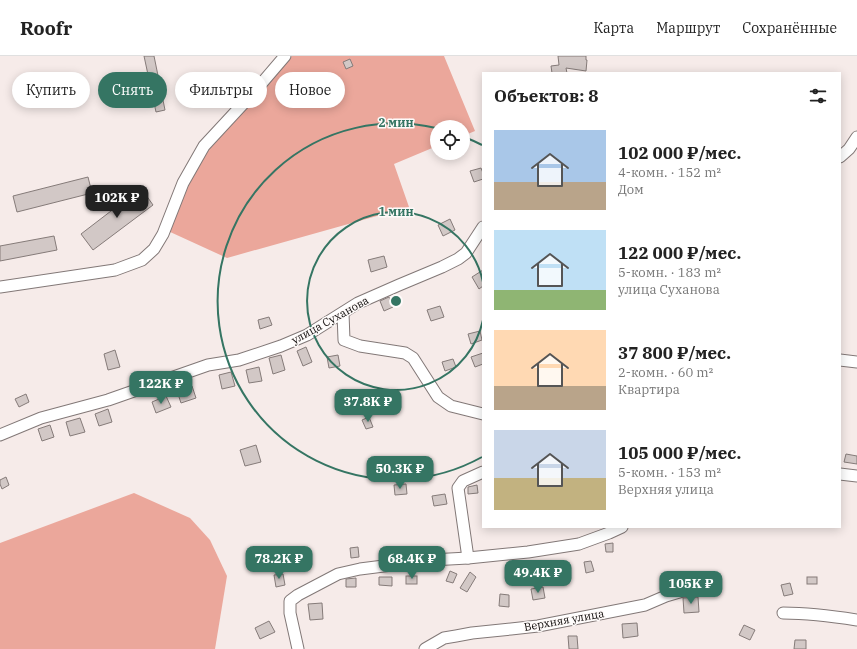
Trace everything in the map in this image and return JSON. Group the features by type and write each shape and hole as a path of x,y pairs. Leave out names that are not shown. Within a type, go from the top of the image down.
{"street":[{"path":"0,287 115,270 142,260 154,249 163,234 183,183 204,146 255,92 285,56"},
{"path":"841,156 849,149 857,138"},
{"name":"улица Суханова","path":"0,435 41,418 108,400 208,365 239,360 281,346 307,334 358,303 458,259 466,253 482,229"},
{"path":"343,313 344,340 360,346 406,354 413,358 438,397 452,406 482,414"},
{"path":"841,360 857,362"},
{"path":"468,558 458,488 463,481 482,472"},
{"path":"841,474 857,476"},
{"path":"298,649 290,613 290,601 338,574 431,560 528,552 579,544 620,528"},
{"name":"Верхняя улица","path":"425,649 444,638 472,633 538,626 645,605 666,596 703,585"},
{"path":"783,613 823,614 857,620"}],"shaded area":[{"path":"292,56 444,56 475,131 470,133 470,120 430,120 430,149 394,164 409,207 227,258 168,231 187,183 215,140 244,108 267,108 267,83 275,75 275,108 345,108 345,72 277,72"},
{"path":"134,493 190,518 210,540 227,576 215,649 0,649 0,543"}],"building":[{"path":"144,56 154,56 157,72 147,72"},
{"path":"558,56 586,56 586,71 566,68 567,72 552,72 551,66 559,65"},
{"path":"350,59 353,66 346,69 343,62"},
{"path":"155,108 165,108 165,110 156,112"},
{"path":"481,168 482,179 474,182 470,171"},
{"path":"88,177 92,193 17,212 13,196"},
{"path":"141,188 153,205 93,250 81,234"},
{"path":"450,219 455,230 443,236 438,225"},
{"path":"54,236 57,250 0,261 0,246"},
{"path":"384,256 387,267 371,272 368,260"},
{"path":"482,271 482,287 479,289 472,277"},
{"path":"389,297 393,307 384,311 380,301"},
{"path":"440,306 444,317 431,321 427,310"},
{"path":"269,317 272,325 260,329 258,320"},
{"path":"480,331 482,340 471,344 468,334"},
{"path":"306,347 312,362 303,366 297,351"},
{"path":"115,350 120,367 108,370 104,354"},
{"path":"482,353 482,364 475,367 471,357"},
{"path":"281,355 285,370 273,374 269,358"},
{"path":"338,355 340,366 329,368 327,357"},
{"path":"453,359 456,367 445,371 442,362"},
{"path":"259,367 262,381 249,383 246,370"},
{"path":"231,372 235,386 222,389 219,375"},
{"path":"192,386 196,398 181,403 177,391"},
{"path":"26,394 29,402 19,407 15,399"},
{"path":"166,396 171,407 156,413 152,402"},
{"path":"108,409 112,422 99,426 95,414"},
{"path":"369,417 373,427 366,429 362,420"},
{"path":"80,418 85,432 70,436 66,422"},
{"path":"50,425 54,437 42,441 38,429"},
{"path":"256,445 261,462 245,466 240,450"},
{"path":"846,454 857,456 857,464 844,462"},
{"path":"6,477 9,485 2,489 0,480"},
{"path":"406,484 407,494 395,495 394,485"},
{"path":"477,485 478,493 468,494 468,487"},
{"path":"445,494 447,504 434,506 432,496"},
{"path":"613,543 613,552 606,552 605,544"},
{"path":"358,547 359,557 351,558 350,548"},
{"path":"591,561 594,571 586,573 584,562"},
{"path":"450,571 457,574 453,583 446,581"},
{"path":"470,572 476,577 467,592 460,588"},
{"path":"283,574 285,585 276,587 274,575"},
{"path":"406,576 417,576 417,584 406,584"},
{"path":"379,577 392,577 392,586 379,585"},
{"path":"807,577 817,577 817,584 807,584"},
{"path":"356,578 356,587 346,587 346,579"},
{"path":"790,583 793,594 784,596 781,585"},
{"path":"543,587 545,598 533,600 531,589"},
{"path":"500,594 509,595 509,607 499,606"},
{"path":"698,597 699,612 684,613 683,598"},
{"path":"322,603 323,619 310,620 308,604"},
{"path":"269,621 275,632 260,639 255,628"},
{"path":"637,623 638,636 623,638 622,624"},
{"path":"744,625 755,630 750,640 739,635"},
{"path":"568,636 577,636 578,649 569,649"},
{"path":"795,640 806,640 806,649 794,649"}]}
